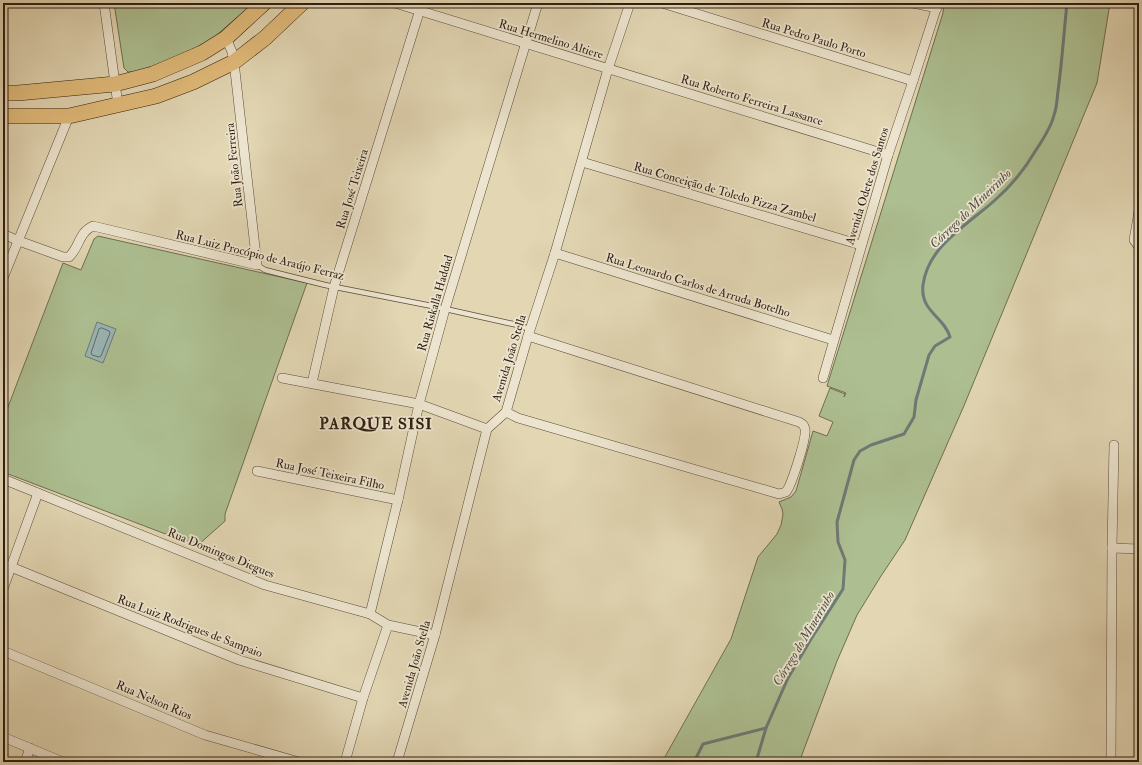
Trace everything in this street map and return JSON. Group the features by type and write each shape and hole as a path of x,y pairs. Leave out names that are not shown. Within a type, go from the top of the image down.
{"main road":[{"path":"4,91 115,84 153,74 202,53 226,38 264,3"},
{"path":"3,116 69,116 156,96 193,82 234,62 265,38 302,3"}],"street":[{"path":"104,3 118,105"},
{"name":"Rua Hermelino Altiere","path":"395,3 421,7 525,43 608,69"},
{"name":"Rua Riskalla Haddad","path":"370,614 398,500 419,404 445,309 538,3"},
{"name":"Avenida João Stella","path":"397,762 435,635 487,429 506,412 529,333 555,254 608,69 630,3"},
{"name":"Rua Pedro Paulo Porto","path":"662,3 913,81"},
{"path":"913,3 937,6"},
{"name":"Avenida Odete dos Santos","path":"823,378 888,155 937,6"},
{"name":"Rua José Teixeira","path":"312,384 334,287 421,7"},
{"name":"Rua João Ferreira","path":"226,38 232,52 234,62 257,265"},
{"name":"Rua Roberto Ferreira Lassance","path":"608,69 888,155"},
{"path":"3,278 69,116"},
{"name":"Rua Conceição de Toledo Pizza Zambel","path":"582,162 861,245"},
{"path":"1139,211 1134,240 1139,247"},
{"name":"Rua Luiz Procópio de Araújo Ferraz","path":"3,234 63,257 69,257 74,252 86,229 93,226 257,265"},
{"name":"Rua Leonardo Carlos de Arruda Botelho","path":"555,254 833,340"},
{"path":"506,412 518,418 779,494 786,492 789,487 805,439 805,428 800,422 529,333"},
{"path":"282,378 419,404 487,429"},
{"path":"1111,762 1114,445"},
{"name":"Rua José Teixeira Filho","path":"257,471 398,500"},
{"name":"Rua Domingos Diegues","path":"3,479 265,585 370,614 388,625 435,635"},
{"path":"3,589 38,493"},
{"path":"1112,548 1139,549"},
{"name":"Rua Luiz Rodrigues de Sampaio","path":"11,568 239,660 362,698"},
{"path":"345,762 362,698 388,625"},
{"name":"Rua Nelson Rios","path":"3,651 206,735 299,762"},
{"path":"3,737 63,762"},
{"path":"25,762 30,748"}],"lane":[{"name":"Rua Luiz Procópio de Araújo Ferraz","path":"257,265 265,270 334,287 522,326 529,333"}],"green space":[{"path":"114,3 254,3 212,39 169,60 137,72 128,72 124,68"},
{"path":"944,3 1110,3 1097,83 963,408 905,540 857,615 837,661 800,760 803,762 662,762 731,639 758,557 777,534 781,525 783,514 779,502 791,497 796,491 813,431 827,436 833,422 819,416 830,388 845,394 844,397 846,393 827,386 943,13"},
{"path":"98,236 307,283 225,514 225,521 197,546 3,472 3,420 63,263 81,270 94,239"}],"water":[{"path":"97,322 116,329 103,363 85,356"}],"waterway":[{"name":"Córrego do Mineirinho","path":"694,762 703,744 766,728 788,678 843,589 845,560 838,542 837,522 854,460 860,451 871,445 904,434 914,417 916,400 929,355 935,346 950,337 943,324 925,302 923,285 926,271 932,259 950,237 1000,196 1011,184 1032,157 1044,137 1051,123 1057,103 1067,3"},
{"path":"756,762 766,728"}],"district":[{"name":"PARQUE SISI","path":"376,423"}]}
